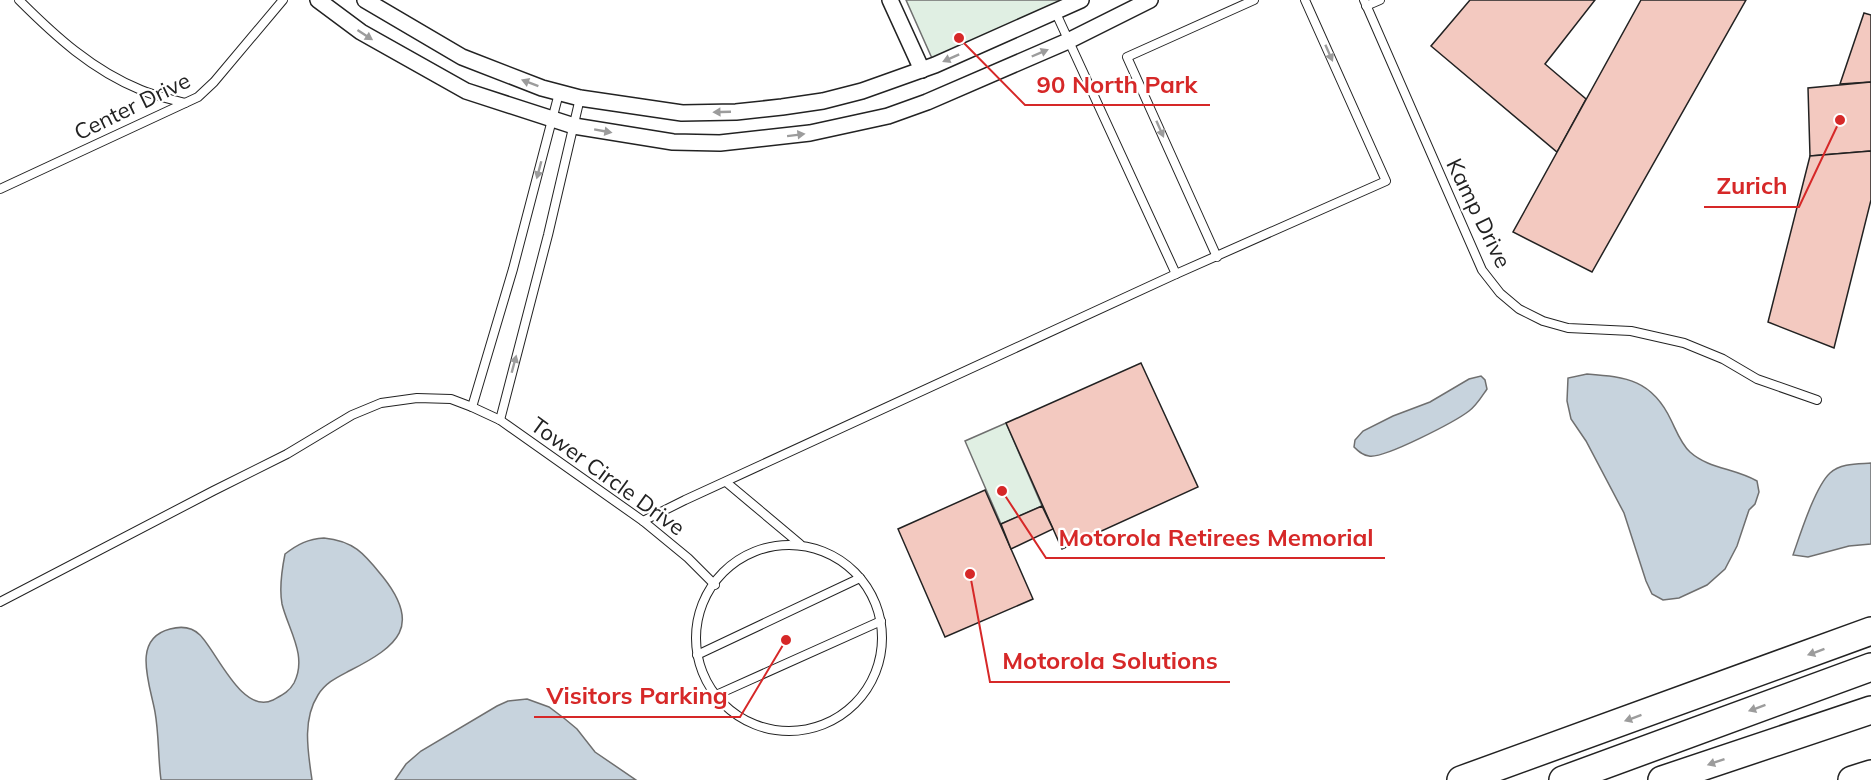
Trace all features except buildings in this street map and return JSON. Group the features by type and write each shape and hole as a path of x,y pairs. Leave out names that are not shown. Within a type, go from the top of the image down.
{"highway":[{"path":"1461,780 1871,631"},
{"path":"1563,780 1871,666"},
{"path":"1662,780 1871,710"},
{"path":"1852,780 1871,774"}],"street":[{"path":"318,0 361,33 465,91 574,126 673,142 720,143 810,134 888,116 927,102 1068,40 1150,0"},
{"path":"365,0 462,57 542,88 580,98 682,113 735,112 782,107 823,101 862,91 922,70 1081,0"},
{"path":"890,0 922,70"}],"lane":[{"path":"19,0 57,38 101,71 142,91 186,103"},
{"name":"Center Drive","path":"0,189 198,97 214,82 284,0"},
{"path":"1217,257 1127,57 1254,0"},
{"path":"643,521 1176,274 1386,181 1305,0"},
{"path":"1365,3 1380,0"},
{"name":"Kamp Drive","path":"1365,3 1482,270 1500,293 1519,309 1544,321 1568,328 1631,331 1684,343 1723,359 1756,379 1817,400"},
{"path":"1055,11 1176,274"},
{"path":"472,406 513,269 559,93"},
{"path":"500,420 548,235 580,98"},
{"name":"Tower Circle Drive","path":"0,602 287,454 352,416 381,403 417,398 451,399 472,406 500,420 643,521 688,558 715,585"},
{"path":"726,482 800,544"},
{"path":"800,544 825,551 851,568 860,579 871,592 881,621 881,652 872,681 853,706 827,723 797,731 766,729 737,717 714,696 694,647 700,603 734,561 763,547 800,544"},
{"path":"697,655 860,579"},
{"path":"714,696 881,621"}],"green space":[{"path":"906,0 1081,0 935,65"},
{"path":"1006,423 1042,506 1001,524 965,441"}],"shaded area":[{"path":"1587,374 1626,379 1647,389 1664,407 1681,441 1697,458 1757,481 1759,492 1755,504 1749,510 1737,546 1725,569 1707,585 1679,598 1663,600 1652,594 1624,513 1586,441 1571,419 1567,401 1568,378"},
{"path":"1481,376 1485,380 1487,389 1472,409 1450,423 1404,446 1377,455 1364,455 1354,447 1355,440 1363,431 1393,416 1430,402 1469,379"},
{"path":"1871,463 1871,544 1849,546 1808,557 1793,555 1824,480 1834,470 1844,466"},
{"path":"324,538 352,546 371,562 395,594 401,609 402,622 399,633 392,643 367,661 333,680 318,695 308,725 312,780 161,780 156,720 146,664 150,642 158,634 170,629 182,627 190,629 197,632 207,643 231,679 251,699 262,702 282,695 294,683 299,663 296,643 281,598 285,554 303,543"},
{"path":"527,699 549,707 577,729 595,752 636,780 395,780 406,764 421,751 497,706 508,701"}],"place":[{"name":"90 North Park","path":"959,38"},
{"name":"Zurich","path":"1840,120"},
{"name":"Motorola Retirees Memorial","path":"1002,491"},
{"name":"Motorola Solutions","path":"970,574"},
{"name":"Visitors Parking","path":"786,640"}]}
